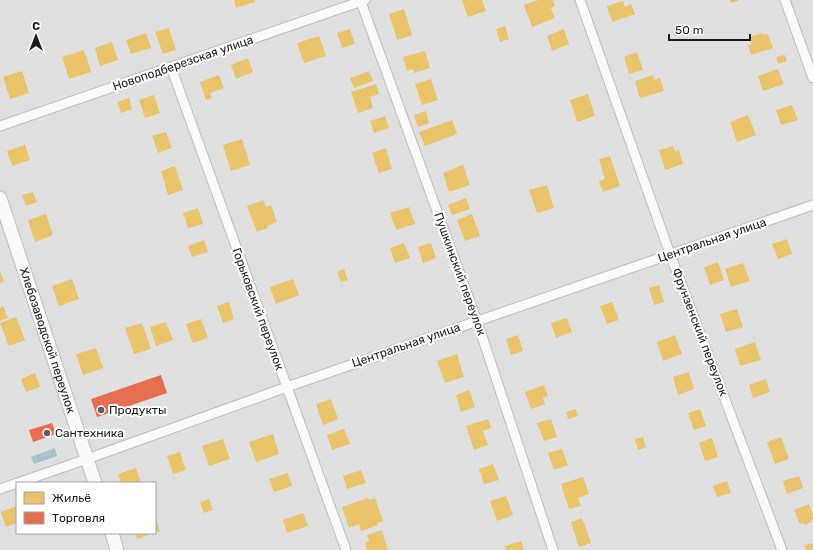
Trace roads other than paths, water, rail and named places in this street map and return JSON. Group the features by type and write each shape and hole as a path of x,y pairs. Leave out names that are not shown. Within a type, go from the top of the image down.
{"street":[{"name":"Фрунзенский переулок","path":"580,0 670,254 782,550"},
{"path":"785,0 813,78"},
{"name":"Новоподберезская улица","path":"0,126 362,1"},
{"name":"Пушкинский переулок","path":"362,1 477,321 553,550"},
{"name":"Горьковский переулок","path":"171,67 346,550"},
{"name":"Хлебозаводской переулок","path":"0,198 95,482"},
{"name":"Центральная улица","path":"20,482 287,387 813,205"},
{"name":"Центральная улица","path":"0,489 16,483"},
{"path":"112,534 117,550"}],"place":[{"name":"Продукты","path":"101,410"},
{"name":"Сантехника","path":"47,433"}]}
